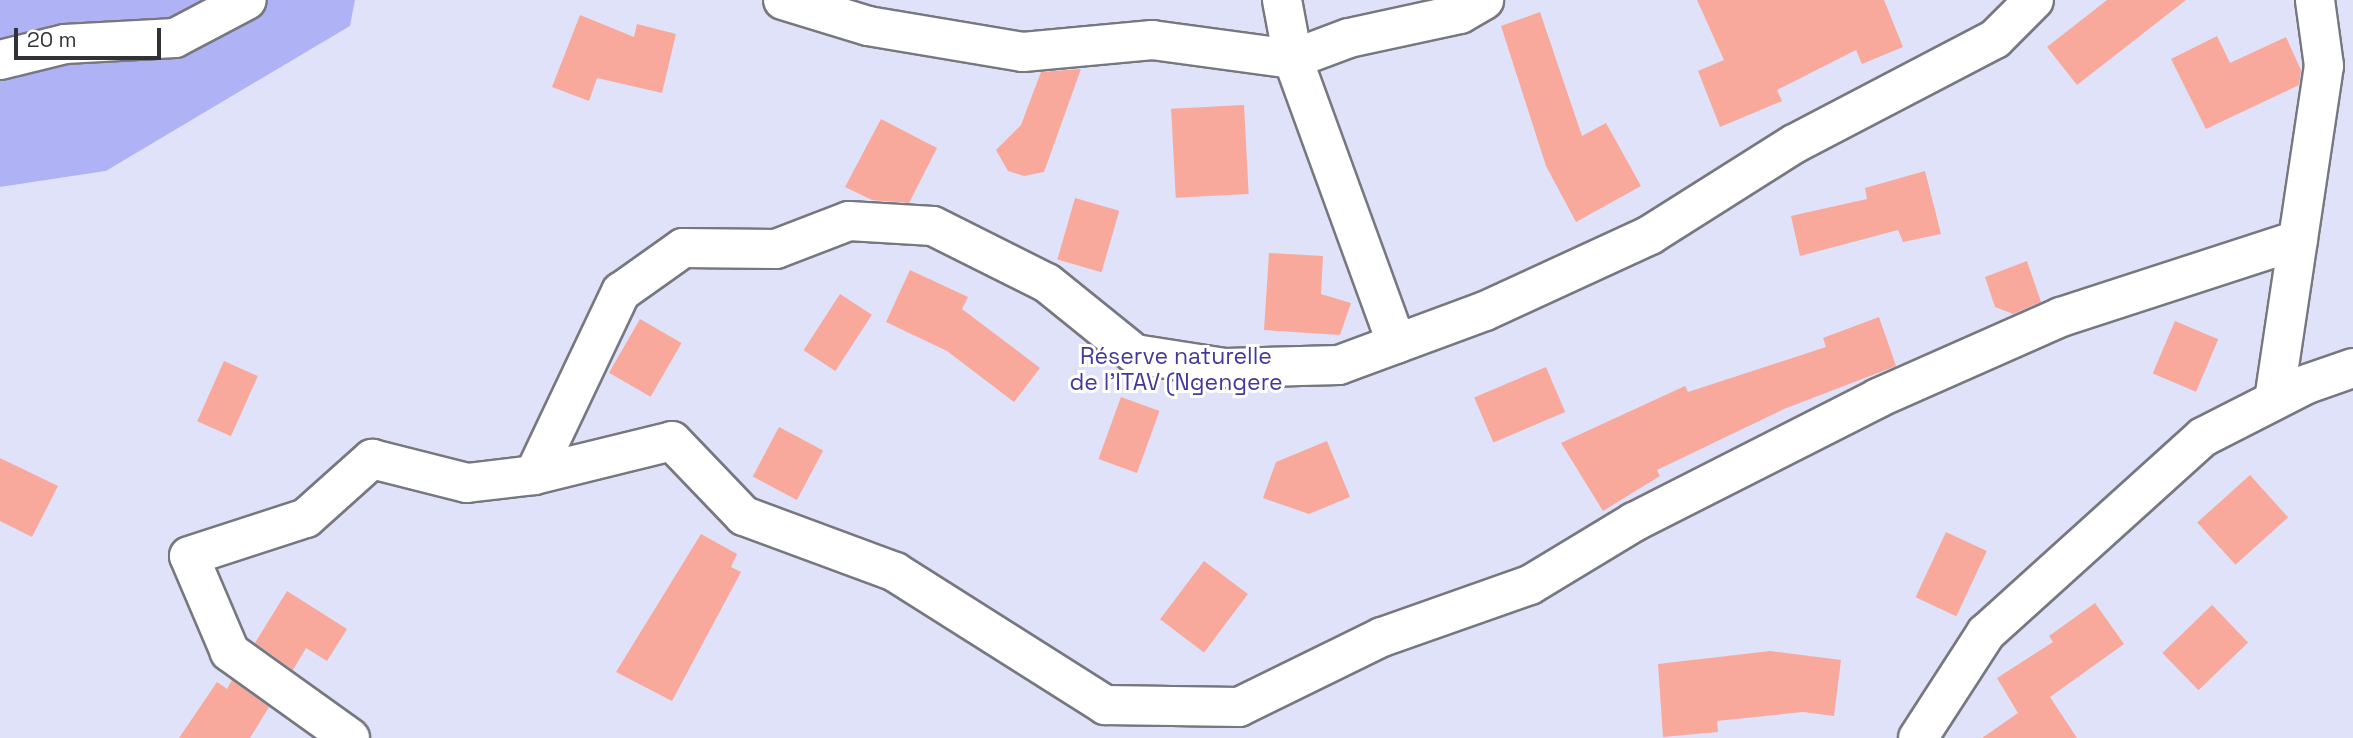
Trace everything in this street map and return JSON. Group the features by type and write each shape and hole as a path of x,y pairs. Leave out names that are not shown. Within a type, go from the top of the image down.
{"street":[{"path":"0,60 65,44 175,38 247,0"},
{"path":"783,0 868,26 1023,52 1152,40 1293,60 1349,38 1460,14 1484,0"},
{"path":"1282,0 1293,60 1396,344"},
{"path":"534,475 621,292 683,248 776,249 849,221 933,226 1047,282 1135,354 1225,368 1339,365 1485,311 1650,235 1794,145 1995,39 2034,0"},
{"path":"2274,400 2324,66 2315,0"},
{"path":"350,738 230,652 190,556 306,518 372,459 467,483 534,475 672,441 744,516 895,572 1105,705 1239,707 1382,637 1530,585 1633,522 1890,392 2061,317 2298,240"},
{"path":"1918,738 1986,633 2203,437 2274,400 2353,368"}],"green space":[{"name":"Réserve naturelle de l'ITAV (Ngengere","path":"355,0 2353,0 2353,738 0,738 0,187 106,171 350,26"}],"shaded area":[{"path":"0,0 355,0 350,26 106,171 0,187"}],"building":[{"path":"1697,0 1884,0 1903,47 1862,64 1856,50 1777,90 1782,101 1720,127 1698,71 1724,60"},
{"path":"2107,0 2186,0 2077,85 2047,47"},
{"path":"1540,12 1582,136 1606,123 1641,186 1576,222 1546,166 1501,26"},
{"path":"580,15 634,37 637,24 676,34 662,93 597,78 589,101 552,87"},
{"path":"2217,36 2230,63 2286,37 2301,70 2299,85 2206,129 2171,59"},
{"path":"1081,69 1044,172 1024,176 1008,171 996,150 1021,125 1041,72"},
{"path":"1244,105 1249,194 1176,198 1171,109"},
{"path":"881,119 937,148 909,203 872,200 845,187"},
{"path":"1925,171 1941,234 1903,242 1898,230 1800,256 1791,216 1867,199 1865,188"},
{"path":"1075,198 1119,211 1102,272 1057,260"},
{"path":"1269,253 1323,256 1321,294 1351,303 1340,335 1264,330"},
{"path":"2027,261 2041,302 2013,314 1995,307 1985,277"},
{"path":"910,270 968,297 962,309 1040,368 1014,402 947,351 886,322"},
{"path":"840,294 872,315 835,371 804,350"},
{"path":"1879,317 1896,366 1784,409 1657,470 1660,476 1603,511 1561,443 1685,386 1688,392 1826,347 1823,338"},
{"path":"640,319 682,343 651,397 609,373"},
{"path":"2175,321 2218,339 2196,392 2153,373"},
{"path":"224,361 258,376 231,436 197,421"},
{"path":"1546,367 1565,412 1493,443 1474,397"},
{"path":"1121,397 1160,411 1137,473 1098,459"},
{"path":"779,427 823,450 797,500 753,476"},
{"path":"1327,441 1350,497 1309,514 1263,498 1276,462"},
{"path":"0,458 58,486 32,537 0,521"},
{"path":"2250,475 2288,517 2235,565 2197,523"},
{"path":"1946,532 1987,551 1956,616 1916,597"},
{"path":"701,534 737,554 731,567 741,572 672,701 616,672"},
{"path":"1204,561 1248,594 1204,652 1160,619"},
{"path":"287,591 347,629 327,661 306,648 293,670 255,643"},
{"path":"2095,603 2124,644 2050,697 2077,738 1982,738 2018,713 1997,678 2053,642 2049,636"},
{"path":"2212,605 2248,642 2198,690 2162,653"},
{"path":"1770,651 1841,660 1834,716 1803,712 1717,721 1718,732 1663,737 1658,664"},
{"path":"232,680 269,707 250,738 179,738 217,682 227,689"}]}
